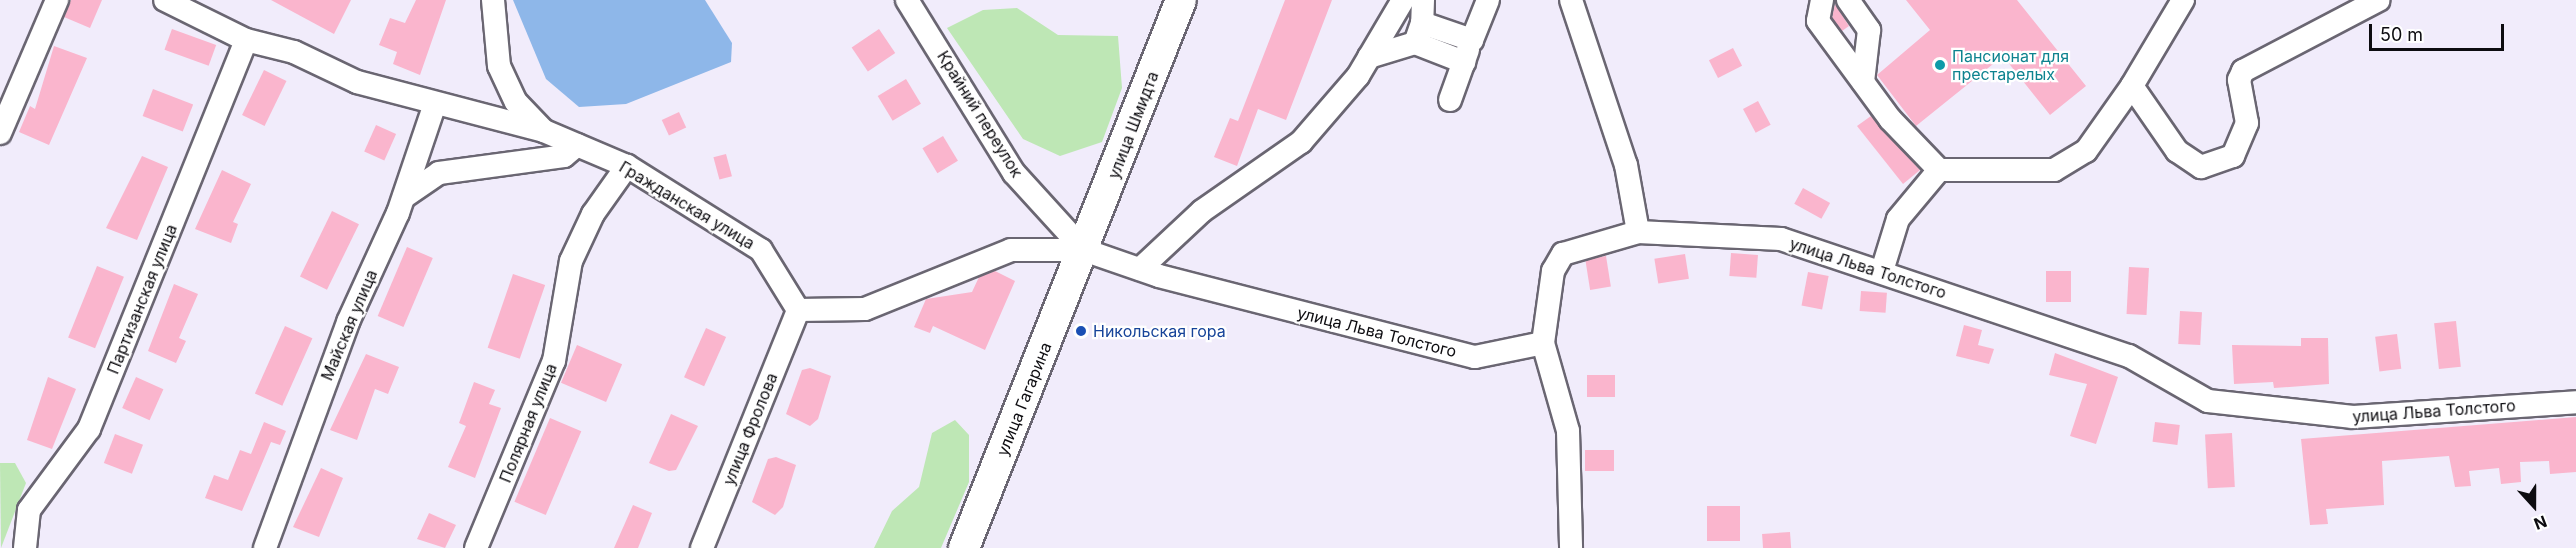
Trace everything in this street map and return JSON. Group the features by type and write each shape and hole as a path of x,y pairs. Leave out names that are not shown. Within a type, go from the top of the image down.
{"main road":[{"name":"улица Шмидта","path":"1084,250 1181,0"},
{"name":"улица Гагарина","path":"964,548 1084,250"}],"street":[{"path":"0,133 57,0"},
{"name":"Гражданская улица","path":"165,0 246,40 294,52 357,82 544,131 627,166 761,250 798,310"},
{"path":"493,0 499,66 516,102 544,131"},
{"name":"Крайний переулок","path":"907,0 1014,173 1084,250"},
{"path":"1140,269 1202,211 1301,142 1369,57 1403,0"},
{"path":"1418,33 1423,0"},
{"path":"1450,100 1488,0"},
{"path":"1571,0 1626,165 1638,232"},
{"path":"1822,0 1818,21 1863,82 1939,170 2054,170 2086,151 2132,86 2183,0"},
{"path":"1848,0 1869,30 1863,82"},
{"path":"2132,86 2177,152 2201,167 2233,156 2247,123 2240,80 2243,72 2379,0"},
{"path":"1369,57 1418,33 1472,40"},
{"path":"1418,33 1464,62"},
{"name":"Партизанская улица","path":"25,548 29,510 89,429 246,40"},
{"name":"Майская улица","path":"265,548 348,322 404,197 435,104"},
{"path":"404,197 439,173 564,156 577,145"},
{"name":"Полярная улица","path":"476,548 554,361 571,261 593,214 627,166"},
{"path":"1882,271 1898,219 1939,170"},
{"name":"улица Льва Толстого","path":"1084,250 1140,269 1475,357 1543,343 1553,271 1563,254 1638,232 1781,239 1882,271 2129,356 2208,401 2353,417 2576,402"},
{"path":"798,310 865,309 1011,250 1084,250"},
{"name":"улица Фролова","path":"702,548 798,310"},
{"path":"1543,343 1568,431 1570,546"}],"green space":[{"path":"1017,8 1058,35 1118,36 1122,88 1102,142 1060,156 1023,139 947,28 983,10"},
{"path":"955,420 969,435 969,482 941,548 874,548 892,511 919,487 932,433"},
{"path":"0,463 15,463 26,483 1,548"}],"water":[{"path":"513,0 705,0 732,43 731,62 626,104 579,107 546,79"}],"building":[{"path":"71,0 102,0 90,28 64,17"},
{"path":"271,0 351,0 334,34"},
{"path":"416,0 446,0 420,75 393,64 397,52 379,45 390,18 405,23"},
{"path":"1285,0 1332,0 1286,120 1258,109 1237,166 1214,157 1230,118 1238,121"},
{"name":"Пансионат для престарелых","path":"1906,0 2017,0 2086,86 2050,115 2003,56 1916,126 1877,75 1930,30"},
{"path":"1835,4 1849,26 1842,31 1832,18"},
{"path":"172,29 216,45 209,66 164,50"},
{"path":"879,29 895,53 868,71 852,47"},
{"path":"54,46 87,58 49,145 19,132 30,106 35,109"},
{"path":"1733,48 1742,66 1718,78 1709,60"},
{"path":"264,70 286,81 265,126 242,115"},
{"path":"906,79 921,104 893,121 878,96"},
{"path":"153,89 193,104 183,131 143,116"},
{"path":"1758,101 1771,125 1756,133 1743,109"},
{"path":"679,112 686,127 669,135 662,120"},
{"path":"1871,116 1920,170 1903,184 1857,126"},
{"path":"376,125 396,134 384,160 364,151"},
{"path":"943,136 958,161 937,173 922,148"},
{"path":"726,154 732,176 719,180 713,157"},
{"path":"142,156 168,167 137,240 106,228"},
{"path":"222,170 251,184 233,222 238,224 231,243 195,229"},
{"path":"1803,188 1830,203 1821,219 1794,204"},
{"path":"332,211 359,224 327,290 300,277"},
{"path":"407,247 433,258 403,327 378,316"},
{"path":"1731,253 1758,255 1756,278 1729,276"},
{"path":"1685,254 1689,279 1658,284 1654,259"},
{"path":"1606,256 1611,287 1590,290 1585,259"},
{"path":"97,266 124,277 95,348 68,337"},
{"path":"2129,267 2149,268 2147,315 2127,314"},
{"path":"995,271 1015,281 985,350 933,326 930,333 914,327 926,299 972,292 979,277"},
{"path":"2046,271 2071,271 2071,302 2046,302"},
{"path":"1808,272 1829,276 1822,309 1802,305"},
{"path":"513,274 545,285 520,359 488,348"},
{"path":"174,284 198,294 179,338 186,341 176,363 148,351"},
{"path":"1861,291 1887,293 1886,313 1860,311"},
{"path":"2180,311 2202,312 2200,345 2178,344"},
{"path":"2456,321 2461,367 2439,369 2434,323"},
{"path":"1964,325 1982,330 1978,345 1994,349 1989,364 1956,356"},
{"path":"285,326 312,338 282,406 255,394"},
{"path":"706,328 726,337 704,386 684,377"},
{"path":"2397,334 2401,369 2379,371 2375,337"},
{"path":"2301,338 2328,338 2329,384 2274,388 2273,382 2234,384 2232,345 2301,346"},
{"path":"577,345 622,364 606,402 561,383"},
{"path":"2055,353 2118,377 2096,444 2070,436 2087,384 2049,375"},
{"path":"366,354 399,367 388,394 375,389 357,440 330,430"},
{"path":"810,368 831,376 818,419 810,426 786,414 802,370"},
{"path":"1587,375 1615,375 1615,397 1587,397"},
{"path":"48,377 76,389 52,449 27,440"},
{"path":"136,377 163,389 150,420 122,408"},
{"path":"474,382 495,390 489,404 501,408 475,478 448,467 466,426 459,423"},
{"path":"671,414 698,426 676,470 669,471 649,463"},
{"path":"2576,417 2576,472 2550,474 2549,461 2520,462 2521,482 2501,484 2499,468 2469,471 2471,486 2455,487 2449,456 2382,461 2384,505 2326,509 2328,524 2310,525 2301,439"},
{"path":"550,418 581,431 546,515 514,502"},
{"path":"264,422 286,431 280,445 271,442 242,511 205,498 214,475 228,480 240,450 251,454"},
{"path":"2155,422 2180,425 2177,445 2153,442"},
{"path":"2232,433 2235,487 2208,488 2205,434"},
{"path":"115,434 143,445 132,474 104,463"},
{"path":"1585,450 1614,450 1614,471 1585,471"},
{"path":"776,457 796,465 783,507 775,515 752,502 768,459"},
{"path":"321,468 343,478 319,537 293,527"},
{"path":"633,505 652,513 638,548 614,548"},
{"path":"1707,506 1740,506 1740,541 1707,541"},
{"path":"429,513 456,525 445,548 417,539"},
{"path":"1790,532 1791,548 1763,548 1762,534"}],"place":[{"name":"Пансионат для престарелых","path":"1940,65"},
{"name":"Никольская гора","path":"1081,331"}]}
